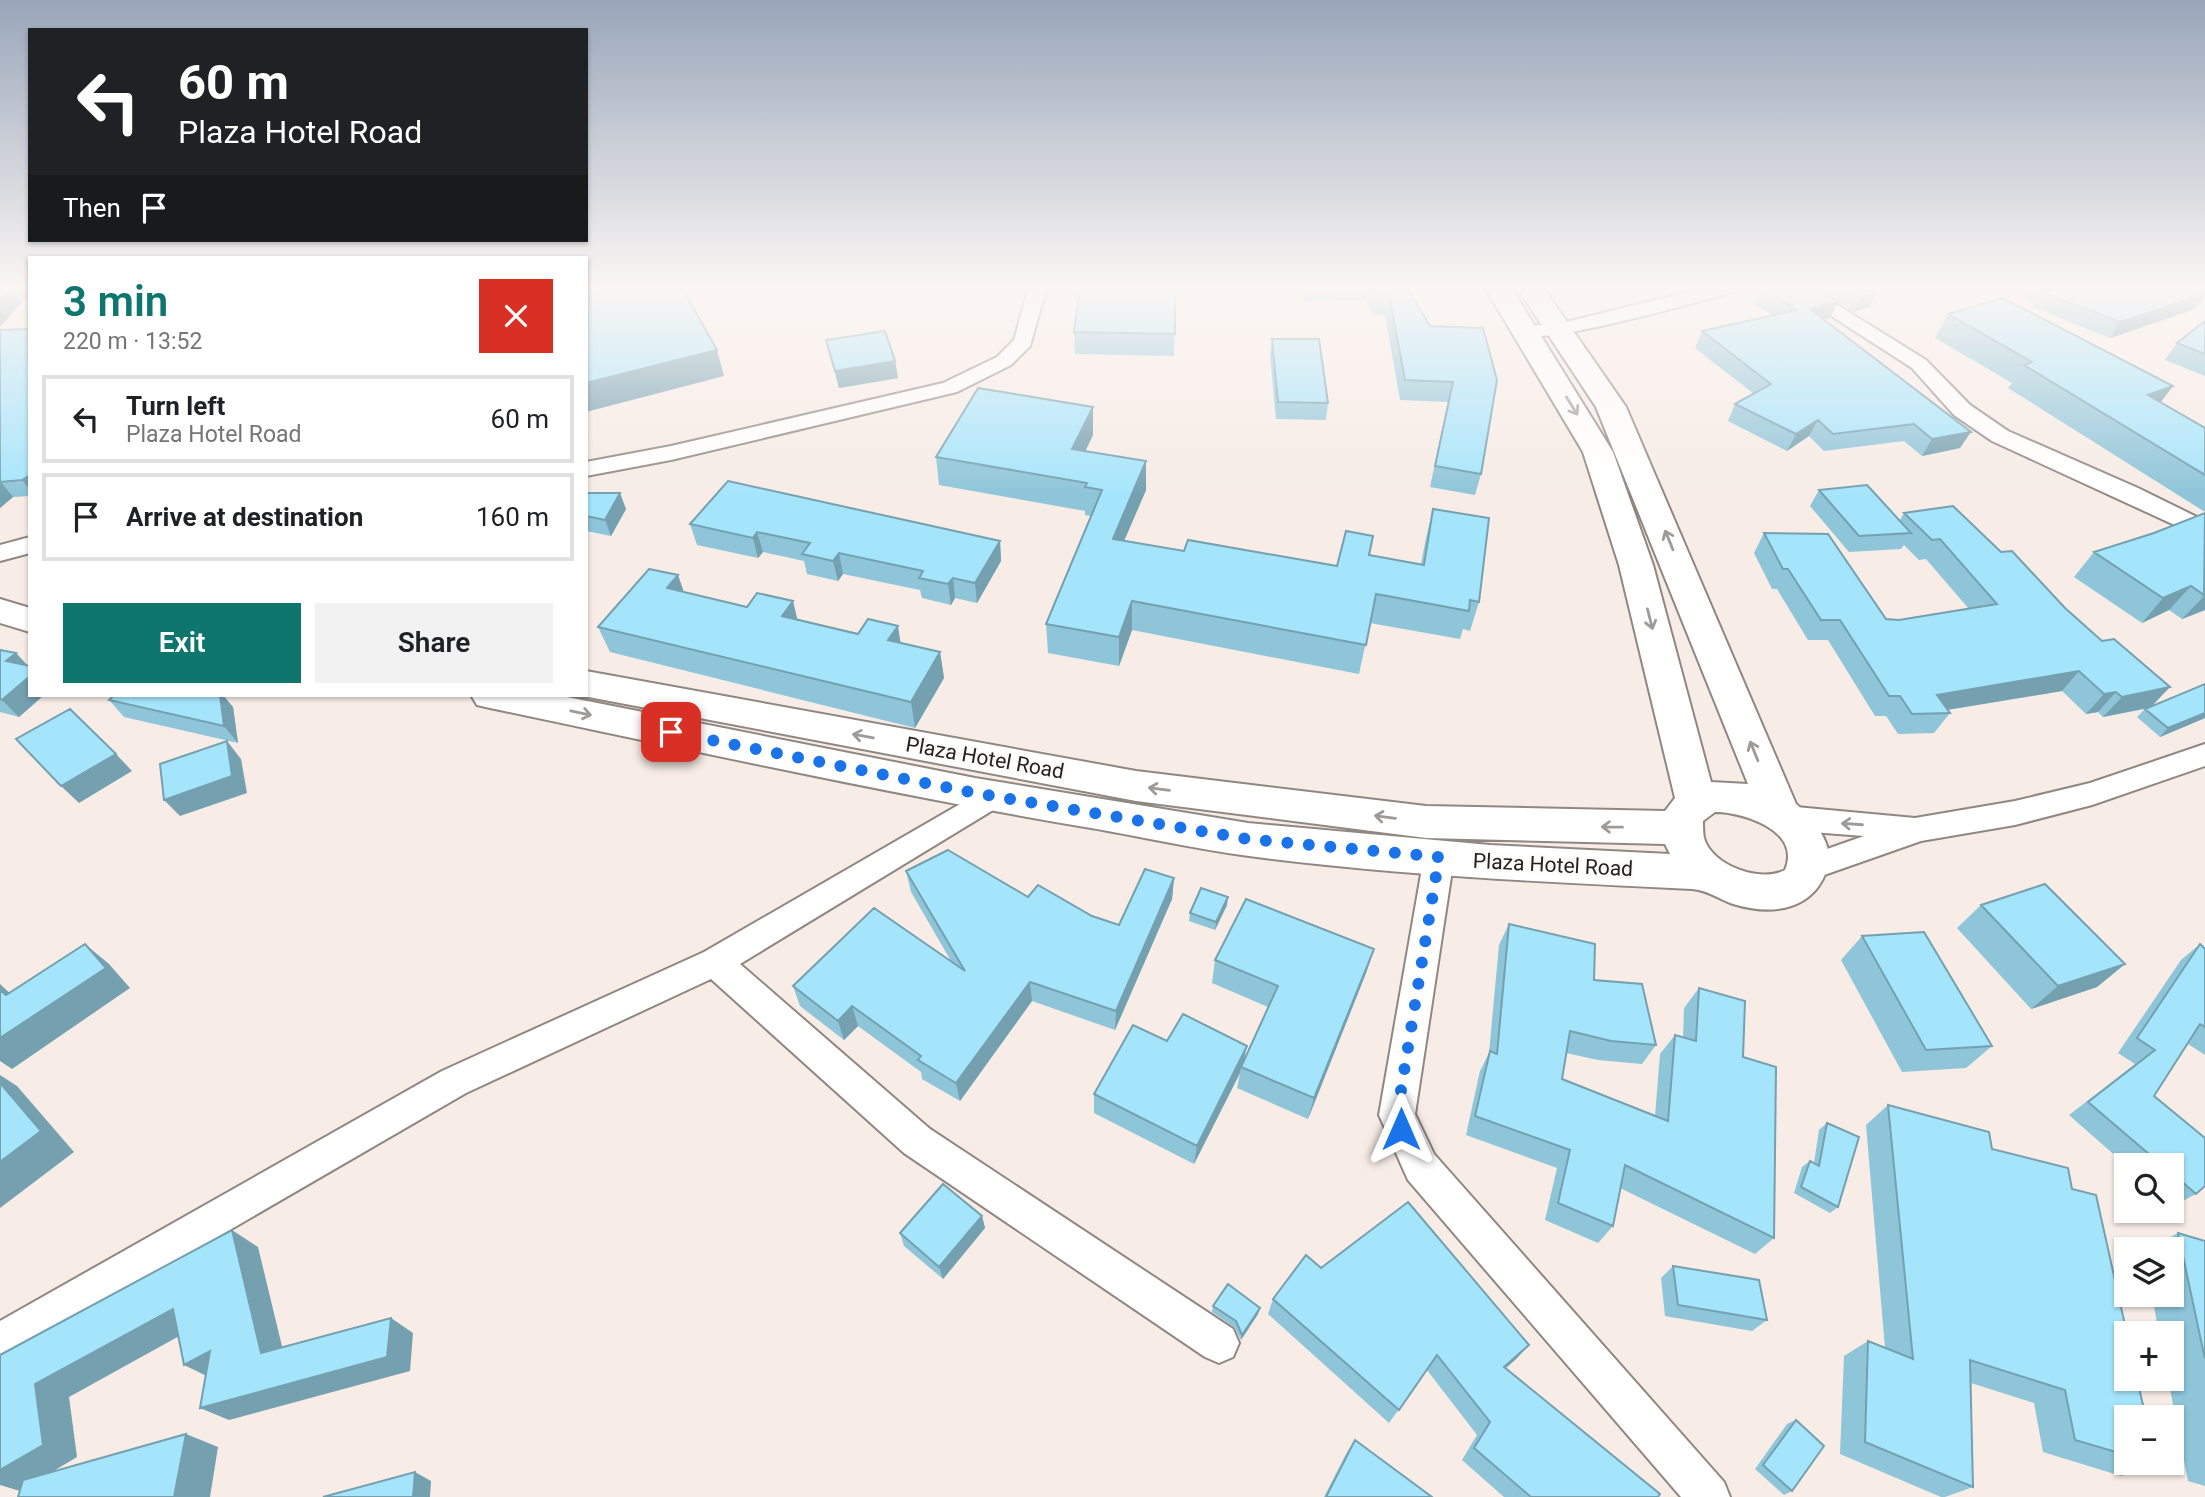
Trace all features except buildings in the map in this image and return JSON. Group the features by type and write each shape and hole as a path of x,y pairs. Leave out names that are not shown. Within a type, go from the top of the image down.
{"main road":[{"path":"1539,356 1574,408 1598,452 1620,510 1688,815 1687,851 1708,873 1737,888 1768,893 1794,886 1807,869 1807,849 1802,838 1783,816 1611,407 1576,356"},
{"path":"0,590 28,596"},
{"path":"0,611 28,619"},
{"name":"Plaza Hotel Road","path":"588,684 1136,786 1426,822 1688,815"},
{"name":"Plaza Hotel Road","path":"500,697 993,796 1248,839 1439,857 1708,873"},
{"path":"1688,815 1714,796 1736,796 1758,803 1783,816"}],"street":[{"path":"588,469 671,453 950,388 1009,356"},
{"path":"1906,356 1919,364 1962,410 2000,436 2205,531"},
{"path":"0,553 28,546"},
{"path":"1807,869 1919,829 2015,813 2079,797 2205,755"},
{"path":"0,1343 454,1082 715,962 993,796"},
{"path":"1783,816 1919,829"},
{"path":"1439,857 1397,1115 1401,1129 1421,1167 1709,1497"},
{"path":"715,962 917,1142 1219,1343"}],"route":[{"path":"671,732 975,793 1248,839 1439,857 1397,1115 1401,1129"}]}
